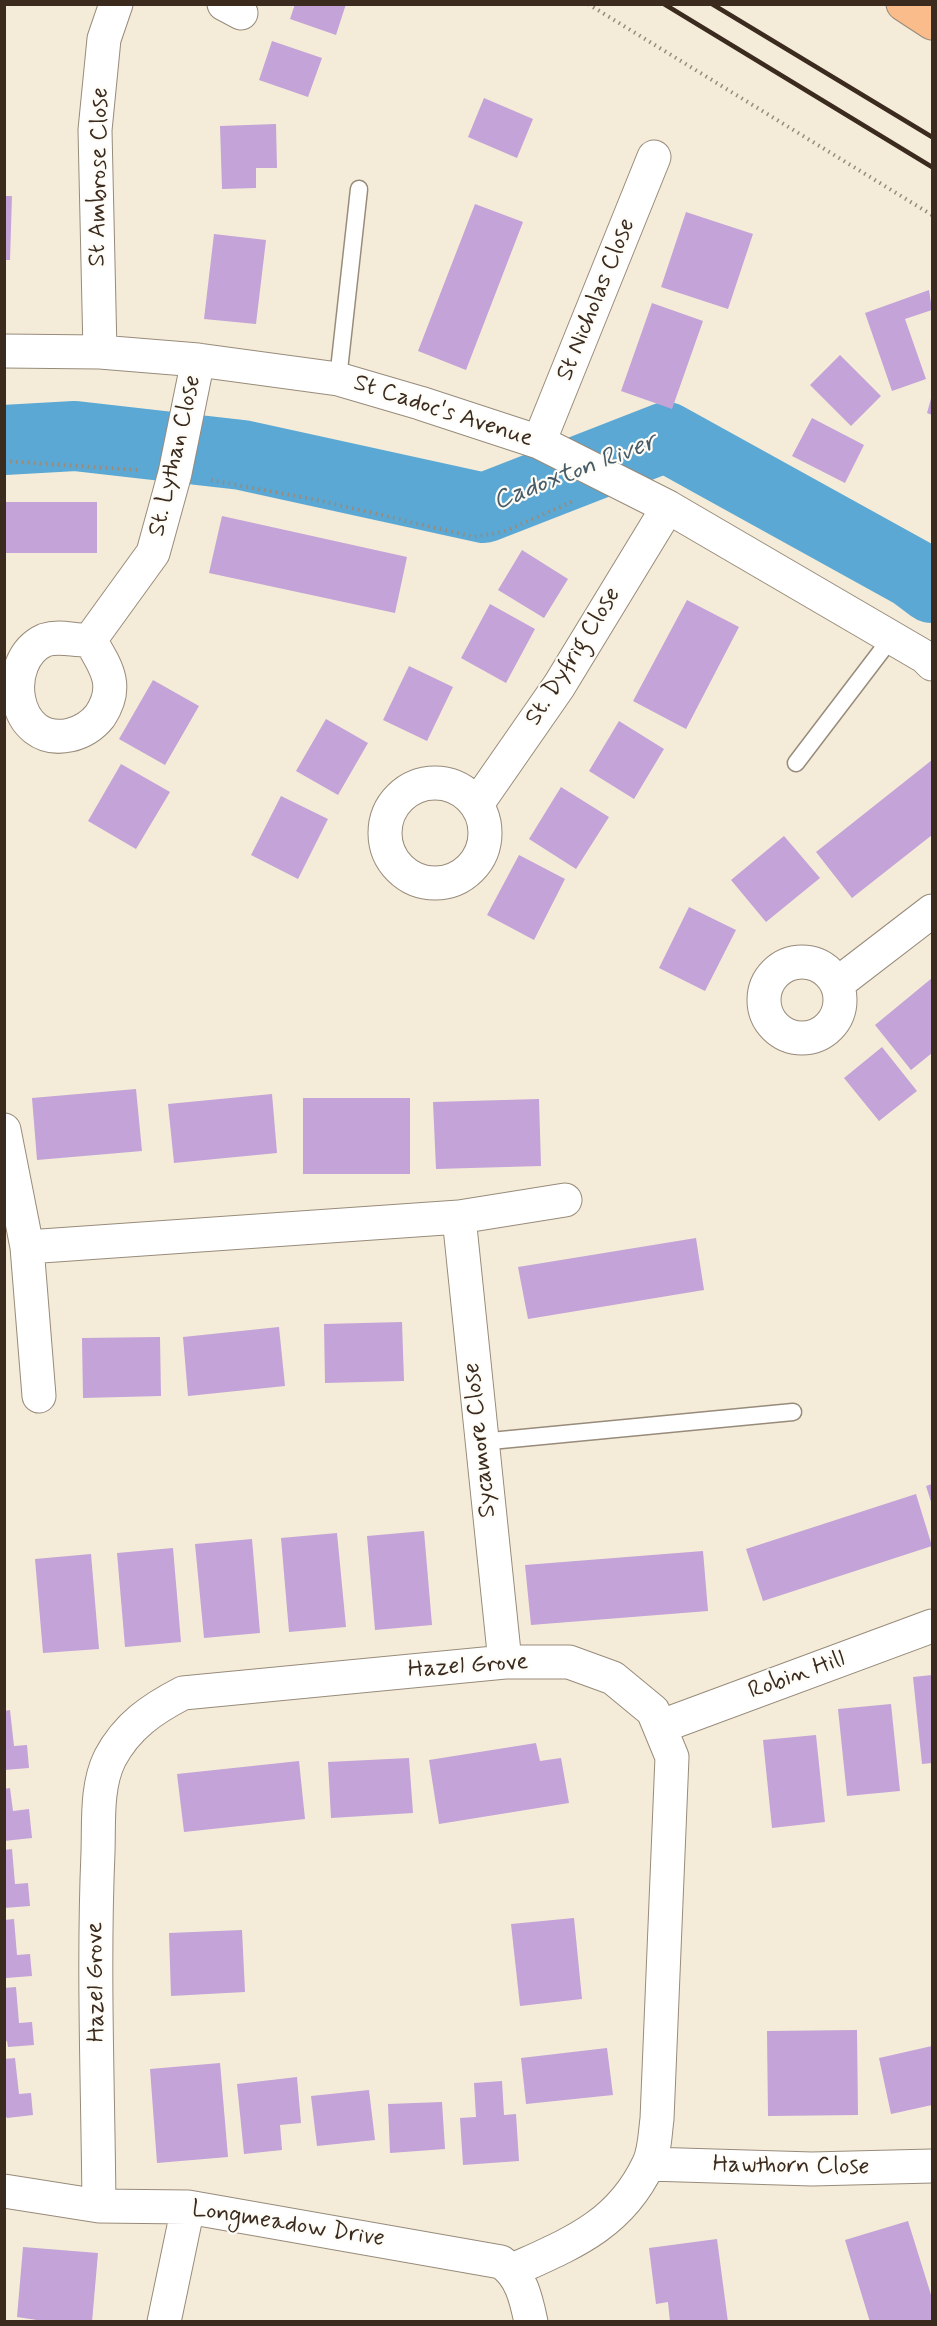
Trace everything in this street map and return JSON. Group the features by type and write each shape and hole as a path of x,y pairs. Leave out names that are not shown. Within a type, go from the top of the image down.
{"main road":[{"path":"903,4 933,23"}],"street":[{"name":"St Ambrose Close","path":"100,351 95,130 104,39 116,4"},
{"name":"St Nicholas Close","path":"539,442 654,157"},
{"name":"St Cadoc's Avenue","path":"4,351 100,351 198,360 339,379 539,442 668,507 892,637 930,656"},
{"name":"St. Lythan Close","path":"90,640 153,553 175,473 198,360"},
{"name":"St. Dyfrig Close","path":"477,804 559,686 668,507"},
{"path":"837,984 933,911"},
{"path":"4,1130 27,1248 39,1396"},
{"path":"27,1248 459,1217 565,1200"},
{"name":"Sycamore Close","path":"459,1217 480,1442 505,1662"},
{"name":"Robin Hill","path":"662,1726 933,1626"},
{"name":"Hazel Grove","path":"99,2206 96,1894 101,1786 110,1759 129,1731 151,1710 183,1693 505,1662 569,1662 613,1678 653,1711 662,1726 672,1757 673,1792 657,2119 649,2163 619,2210 596,2229 513,2270"},
{"name":"Hawthorn Close","path":"649,2163 812,2169 933,2166"},
{"name":"Longmeadow Drive","path":"4,2191 99,2206 188,2207 501,2262 513,2270"},
{"path":"164,2322 188,2207"},
{"path":"513,2270 526,2297 531,2322"}],"lane":[{"path":"339,379 359,189"},
{"path":"796,763 892,637"},
{"path":"480,1442 793,1412"}],"path":[{"path":"588,4 933,215"},
{"path":"4,461 175,473 322,501 474,537 503,532 617,482"}],"building":[{"path":"295,4 346,4 336,35 290,19"},
{"path":"272,41 322,58 308,97 259,80"},
{"path":"484,98 533,119 517,158 468,137"},
{"path":"276,124 277,168 256,168 256,188 222,189 220,126"},
{"path":"4,196 12,196 10,260 4,260"},
{"path":"475,204 523,222 466,370 418,351"},
{"path":"686,212 753,234 728,309 661,287"},
{"path":"214,234 266,240 256,324 204,319"},
{"path":"929,290 932,310 905,319 926,379 892,391 865,313"},
{"path":"652,303 703,321 672,409 621,391"},
{"path":"840,355 881,396 851,426 810,385"},
{"path":"932,395 932,415 927,413"},
{"path":"812,418 864,445 845,483 792,456"},
{"path":"4,502 97,502 97,553 4,553"},
{"path":"222,516 407,557 395,613 209,573"},
{"path":"522,550 568,579 544,618 498,590"},
{"path":"687,600 739,627 686,729 633,701"},
{"path":"490,604 535,629 506,683 461,658"},
{"path":"409,666 453,687 427,741 383,720"},
{"path":"153,680 199,706 165,765 119,739"},
{"path":"326,719 368,743 338,795 296,771"},
{"path":"619,721 664,749 634,799 589,771"},
{"path":"932,760 932,835 852,898 816,852"},
{"path":"121,764 170,792 136,849 88,821"},
{"path":"561,787 609,817 576,869 529,839"},
{"path":"281,796 328,819 298,879 251,855"},
{"path":"784,836 820,878 766,922 731,880"},
{"path":"519,855 565,879 534,940 487,915"},
{"path":"689,907 736,930 705,991 659,968"},
{"path":"932,978 932,1053 911,1070 875,1025"},
{"path":"882,1047 917,1091 879,1121 844,1078"},
{"path":"136,1089 142,1151 37,1160 32,1098"},
{"path":"272,1094 277,1153 174,1163 168,1104"},
{"path":"303,1098 410,1098 410,1174 303,1174"},
{"path":"539,1099 541,1166 436,1169 433,1102"},
{"path":"696,1238 704,1290 528,1319 518,1267"},
{"path":"402,1322 404,1381 325,1383 324,1324"},
{"path":"279,1327 285,1386 188,1396 183,1337"},
{"path":"160,1337 161,1396 83,1398 82,1338"},
{"path":"932,1484 932,1505 926,1486"},
{"path":"916,1494 932,1546 763,1601 746,1549"},
{"path":"424,1531 432,1625 375,1630 367,1536"},
{"path":"337,1533 346,1627 289,1632 281,1538"},
{"path":"252,1539 260,1633 204,1638 195,1544"},
{"path":"173,1548 181,1642 125,1647 117,1553"},
{"path":"703,1551 708,1611 531,1625 525,1565"},
{"path":"91,1554 99,1649 43,1653 35,1559"},
{"path":"932,1675 932,1763 922,1764 913,1677"},
{"path":"891,1704 900,1791 847,1796 838,1709"},
{"path":"10,1710 14,1746 27,1745 29,1768 4,1770 4,1711"},
{"path":"816,1735 825,1822 772,1828 763,1740"},
{"path":"536,1743 540,1761 561,1758 569,1803 439,1824 429,1760"},
{"path":"409,1758 413,1813 331,1818 328,1762"},
{"path":"299,1761 305,1819 184,1832 177,1774"},
{"path":"10,1788 13,1811 29,1809 32,1838 4,1841 4,1789"},
{"path":"12,1849 15,1884 28,1883 30,1906 4,1908 4,1850"},
{"path":"574,1918 582,1999 520,2006 511,1924"},
{"path":"14,1919 17,1955 30,1954 32,1976 6,1978 4,1920"},
{"path":"242,1930 245,1992 171,1996 169,1933"},
{"path":"16,1987 19,2023 32,2022 34,2045 8,2047 7,2041 4,2042 4,1988"},
{"path":"857,2030 858,2115 768,2116 767,2031"},
{"path":"932,2046 932,2105 891,2114 879,2058"},
{"path":"607,2048 613,2095 526,2104 521,2058"},
{"path":"15,2058 19,2094 31,2093 33,2115 7,2118 4,2113 4,2059"},
{"path":"220,2063 228,2157 157,2163 150,2069"},
{"path":"297,2077 301,2123 280,2125 282,2150 244,2154 237,2084"},
{"path":"502,2081 504,2115 516,2114 519,2161 463,2165 460,2118 476,2117 474,2083"},
{"path":"369,2090 375,2140 317,2146 311,2096"},
{"path":"442,2102 445,2149 390,2153 388,2104"},
{"path":"908,2221 932,2298 932,2322 870,2322 845,2240"},
{"path":"717,2239 728,2322 670,2322 668,2302 656,2304 649,2248"},
{"path":"23,2247 98,2253 92,2322 50,2322 17,2317"}],"waterway":[{"name":"Cadoxton River","path":"4,440 75,436 242,455 484,508 666,437 912,573 932,588"}],"railway":[{"path":"664,4 932,167"},
{"path":"712,4 932,137"}]}
